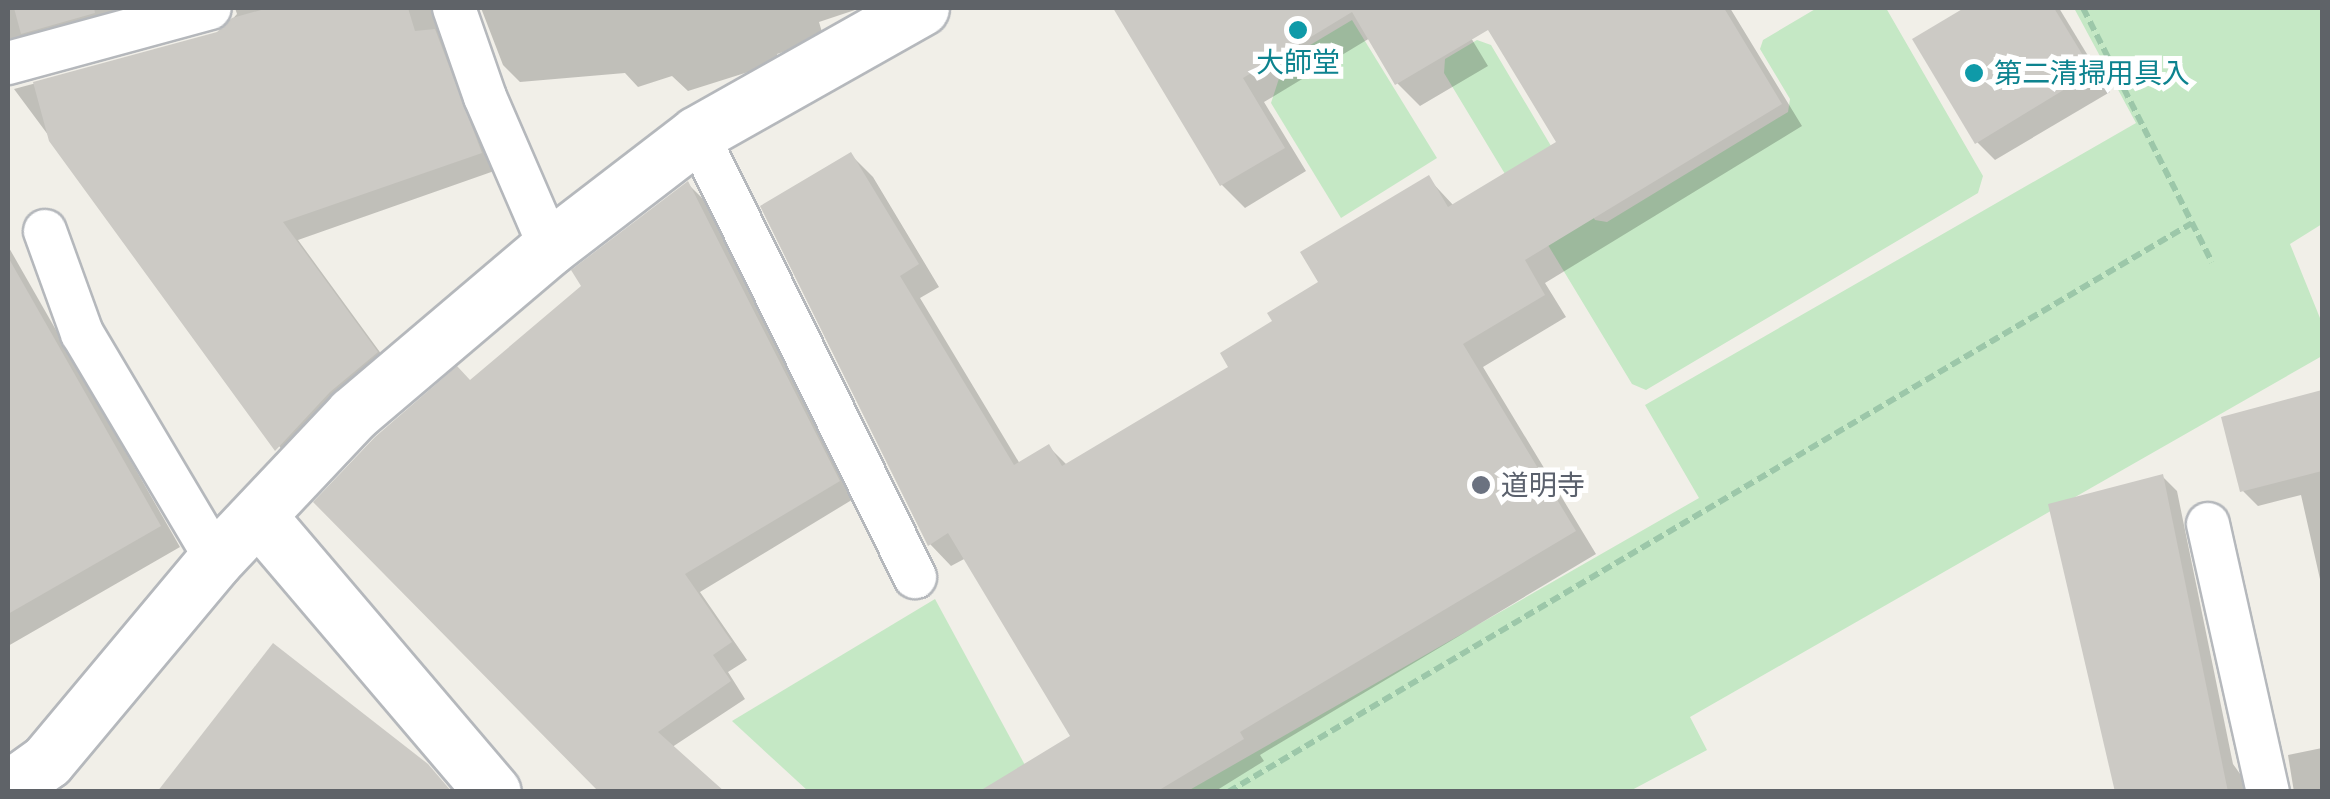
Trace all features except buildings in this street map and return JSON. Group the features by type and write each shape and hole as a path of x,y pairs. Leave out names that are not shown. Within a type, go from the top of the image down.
{"street":[{"path":"14,789 47,760 216,558 353,414 550,247 697,134 920,8"},
{"path":"258,516 494,792"}],"lane":[{"path":"8,63 210,8"},
{"path":"454,8 485,97 550,247"},
{"path":"697,134 915,577"},
{"path":"45,231 82,333 216,558"},
{"path":"2208,524 2268,792"}],"path":[{"path":"2083,8 2212,262"},
{"path":"1228,792 2192,223"}],"green space":[{"path":"1817,8 1886,8 1983,176 1978,193 1646,390 1632,384 1444,73 1445,59 1477,40 1491,45 1595,220 1607,222 1788,112 1790,99 1760,49 1763,40"},
{"path":"2074,8 2322,8 2322,224 2290,244 2322,323 2322,356 1690,717 1707,750 1630,791 1186,792 1699,498 1645,405 2136,123"},
{"path":"1352,20 1437,158 1341,218 1271,103 1285,60"},
{"path":"935,599 1039,791 808,791 732,721"}],"place":[{"name":"大師堂","path":"1298,30"},
{"name":"第二清掃用具入","path":"1974,73"},
{"name":"道明寺","path":"1481,485"}]}
